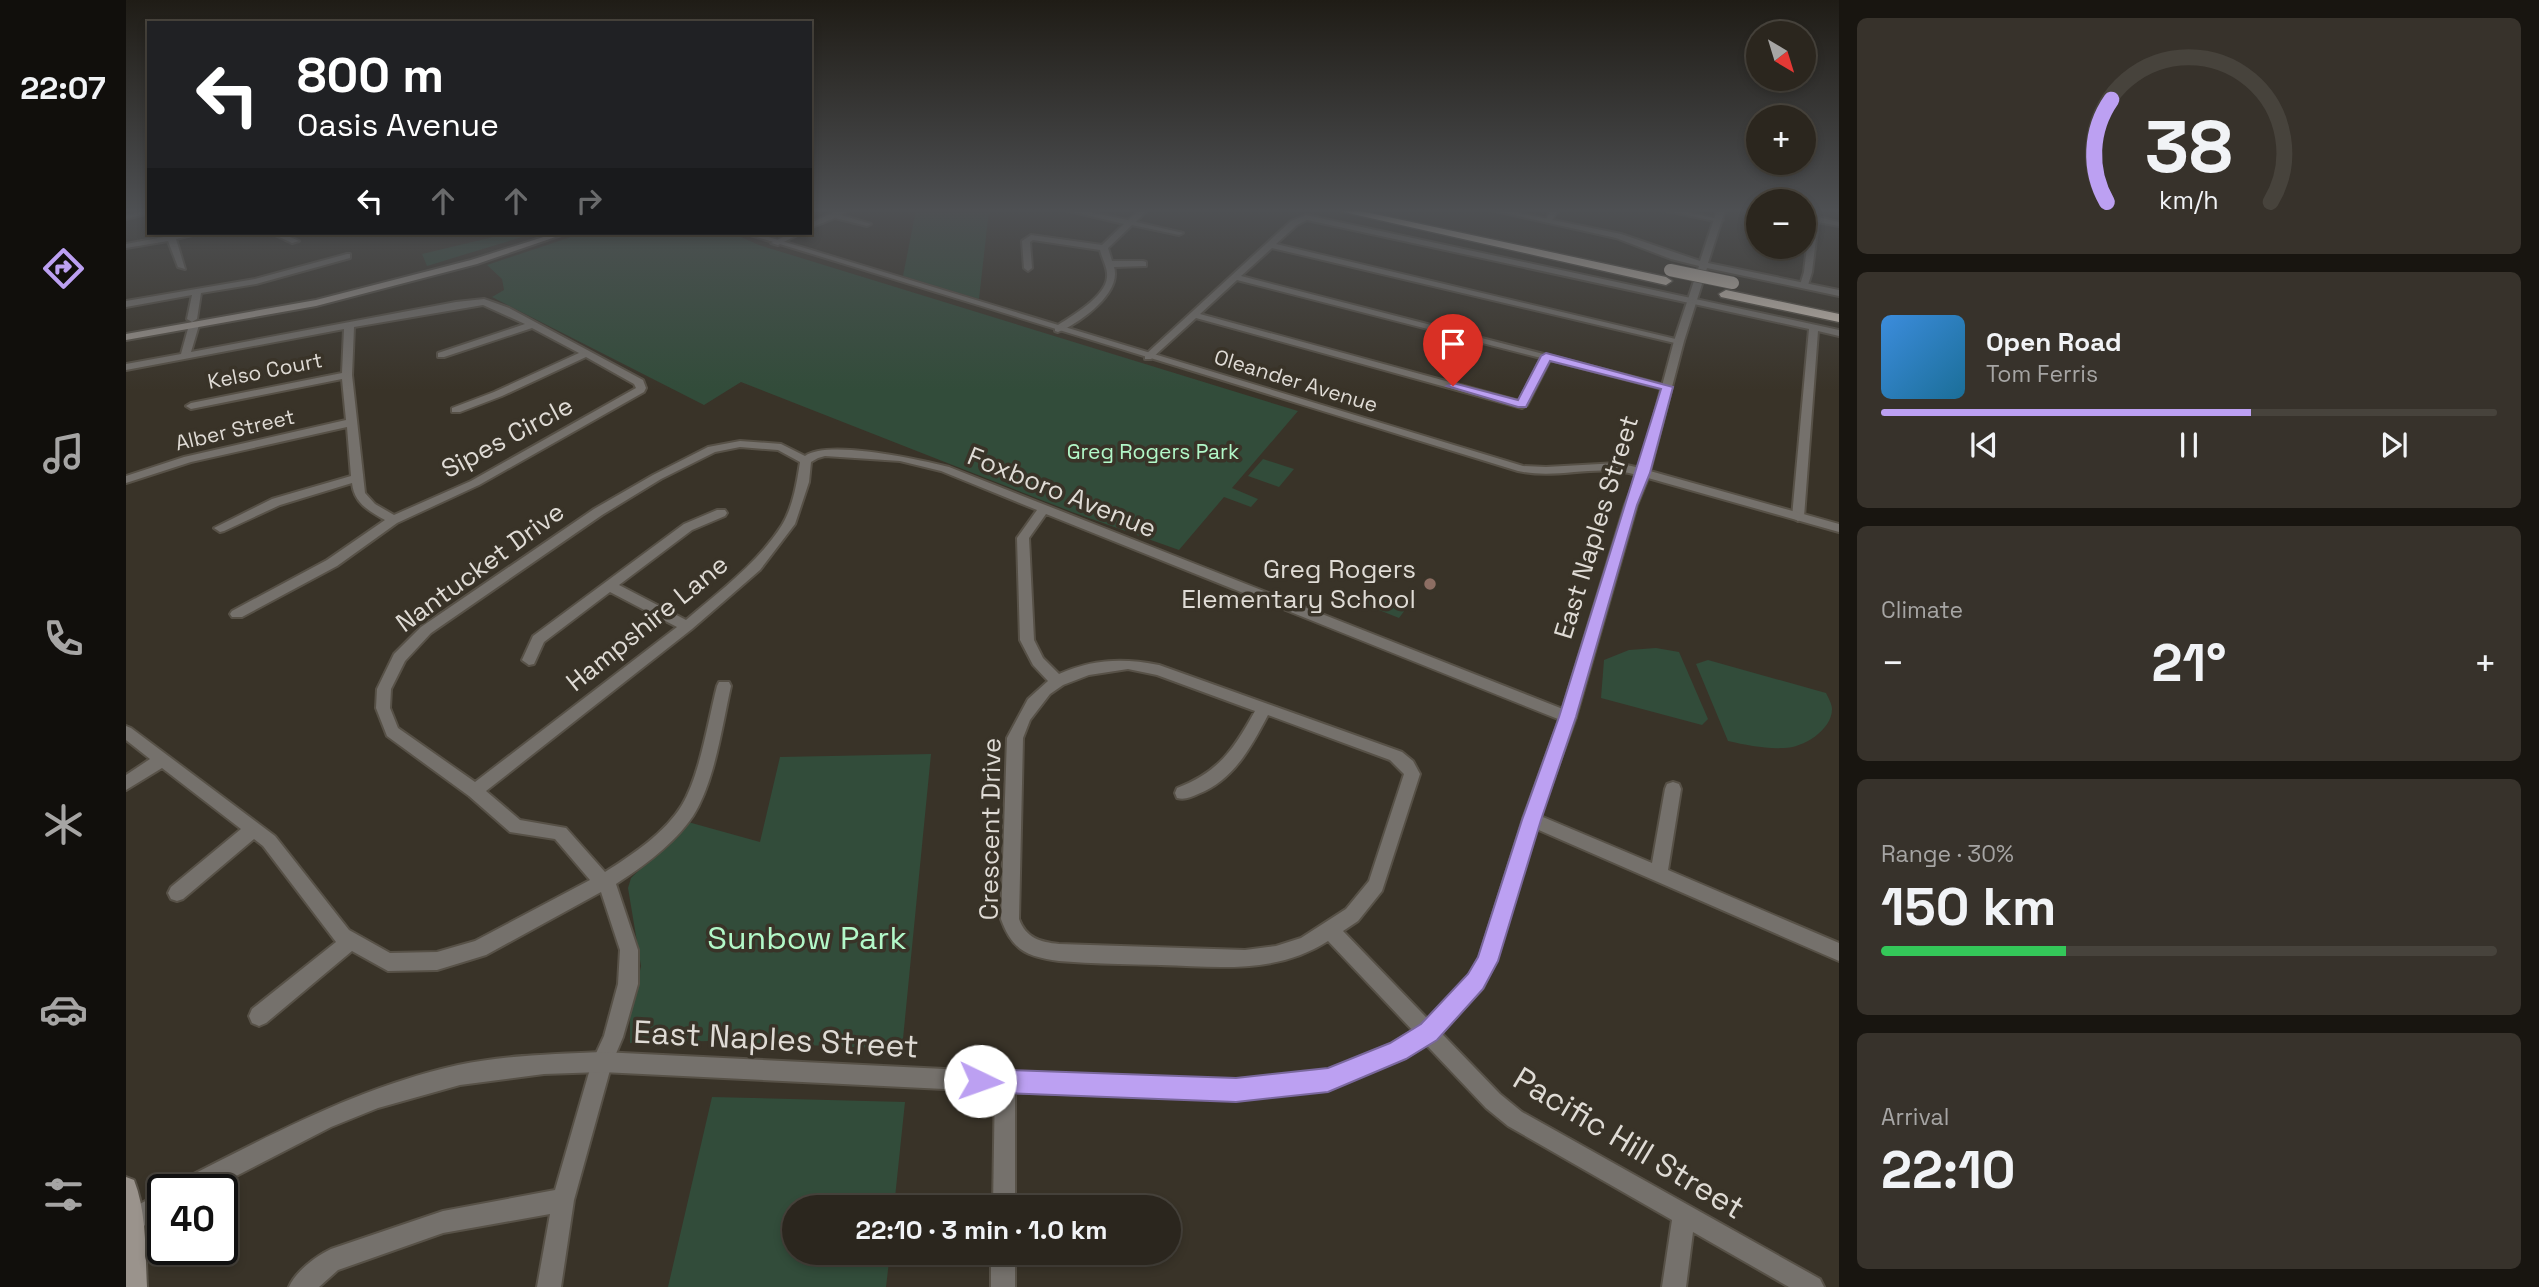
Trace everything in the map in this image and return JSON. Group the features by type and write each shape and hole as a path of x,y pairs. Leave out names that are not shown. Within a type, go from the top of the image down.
{"highway":[{"path":"1643,270 1668,275"},
{"path":"1644,270 1729,288 1839,306"},
{"path":"1647,270 1668,275"},
{"path":"1729,288 1839,318"}],"main road":[{"path":"126,337 240,309 369,284 420,270"},
{"path":"126,330 316,303 447,270"},
{"path":"126,1188 135,1287"}],"street":[{"path":"126,304 256,281 296,270"},
{"name":"Oleander Avenue","path":"864,270 1522,469 1557,472 1599,465 1644,473 1839,528"},
{"path":"1058,329 1106,292 1112,283 1110,270"},
{"path":"1149,357 1243,270"},
{"path":"1377,270 1679,341"},
{"path":"1553,270 1839,333"},
{"name":"East Naples Street","path":"217,1174 325,1119 379,1098 460,1074 544,1064 602,1062 1005,1082 1236,1090 1328,1080 1398,1051 1429,1032 1476,982 1487,961 1531,820 1568,717 1631,505 1644,473 1679,341 1702,270"},
{"path":"1729,270 1839,292"},
{"path":"1804,285 1808,270"},
{"path":"1235,277 1667,387"},
{"path":"185,356 197,292"},
{"name":"Sipes Circle","path":"237,614 332,563 393,520 475,483 639,392 641,388 639,382 587,353 484,302 349,326"},
{"path":"1194,315 1522,405 1546,356"},
{"path":"441,355 533,324"},
{"path":"126,367 349,326 347,375 359,494 372,507 393,520"},
{"path":"1798,517 1814,328"},
{"path":"456,410 587,353"},
{"name":"Kelso Court","path":"191,405 347,375"},
{"name":"Alber Street","path":"126,480 188,459 353,422"},
{"name":"Nantucket Drive","path":"603,882 559,833 516,827 475,791 392,732 387,725 383,699 388,678 399,658 416,639 598,512 657,477 712,449 740,444 765,444 787,449 806,461"},
{"name":"Foxboro Avenue","path":"806,461 814,455 825,453 915,461 945,469 1230,585 1568,717"},
{"name":"Hampshire Lane","path":"475,791 687,626 755,567 772,550 789,524 803,482 806,461"},
{"path":"220,528 276,502 358,478"},
{"path":"1044,508 1023,538 1027,640 1038,661 1057,681"},
{"path":"529,660 538,639 688,527 720,513"},
{"path":"609,586 687,626"},
{"name":"Crescent Drive","path":"1128,664 1159,670 1396,756 1407,765 1412,774 1376,885 1361,906 1331,930 1292,951 1245,959 1038,951 1022,943 1013,933 1010,919 1015,738 1023,714 1040,692 1057,681 1081,670 1128,664"},
{"path":"126,732 269,841 343,936 388,962 437,961 479,949 603,882 631,865 663,839 687,811 699,786 724,686"},
{"path":"1183,793 1224,772 1238,754 1264,708"},
{"path":"126,783 161,760"},
{"path":"1659,874 1673,789"},
{"path":"1531,820 1839,952"},
{"path":"177,892 254,829"},
{"path":"549,1287 563,1200 602,1062 613,1037 628,984 629,950 610,890 603,882"},
{"path":"1331,930 1429,1032"},
{"path":"259,1016 351,941"},
{"name":"Pacific Hill Street","path":"1429,1032 1493,1101 1515,1119 1812,1287"},
{"path":"1004,1195 1005,1082"},
{"path":"301,1287 331,1261 443,1222 563,1200"},
{"path":"129,1222 147,1212"},
{"path":"1674,1287 1684,1216"},
{"path":"1003,1265 1003,1287"}],"green space":[{"name":"Greg Rogers Park","path":"492,270 840,270 1298,411 1232,488 1258,499 1251,507 1224,497 1179,550 1072,512 741,382 704,405 492,297 504,290 502,279"},
{"path":"904,270 982,270 979,299 903,276"},
{"path":"1263,459 1294,469 1279,487 1248,476"},
{"path":"1373,593 1408,606 1399,618 1369,606 1367,604"},
{"path":"1656,648 1679,652 1708,719 1702,725 1601,698 1604,660 1629,650"},
{"path":"1708,660 1826,693 1831,703 1831,717 1822,731 1808,741 1792,747 1763,747 1728,741 1696,664"},
{"name":"Sunbow Park","path":"931,754 902,1049 709,1041 630,1043 630,1017 641,966 628,888 631,878 688,822 760,842 780,757"},
{"path":"712,1097 905,1102 895,1195 782,1195 782,1265 889,1265 886,1287 668,1287"}],"place":[{"name":"Greg Rogers Elementary School","path":"1430,584"}],"route":[{"path":"980,1081 1236,1090 1328,1080 1398,1051 1429,1032 1446,1017 1476,982 1487,961 1531,820 1568,717 1631,505 1644,473 1667,387 1546,356 1522,405 1453,386"}]}
